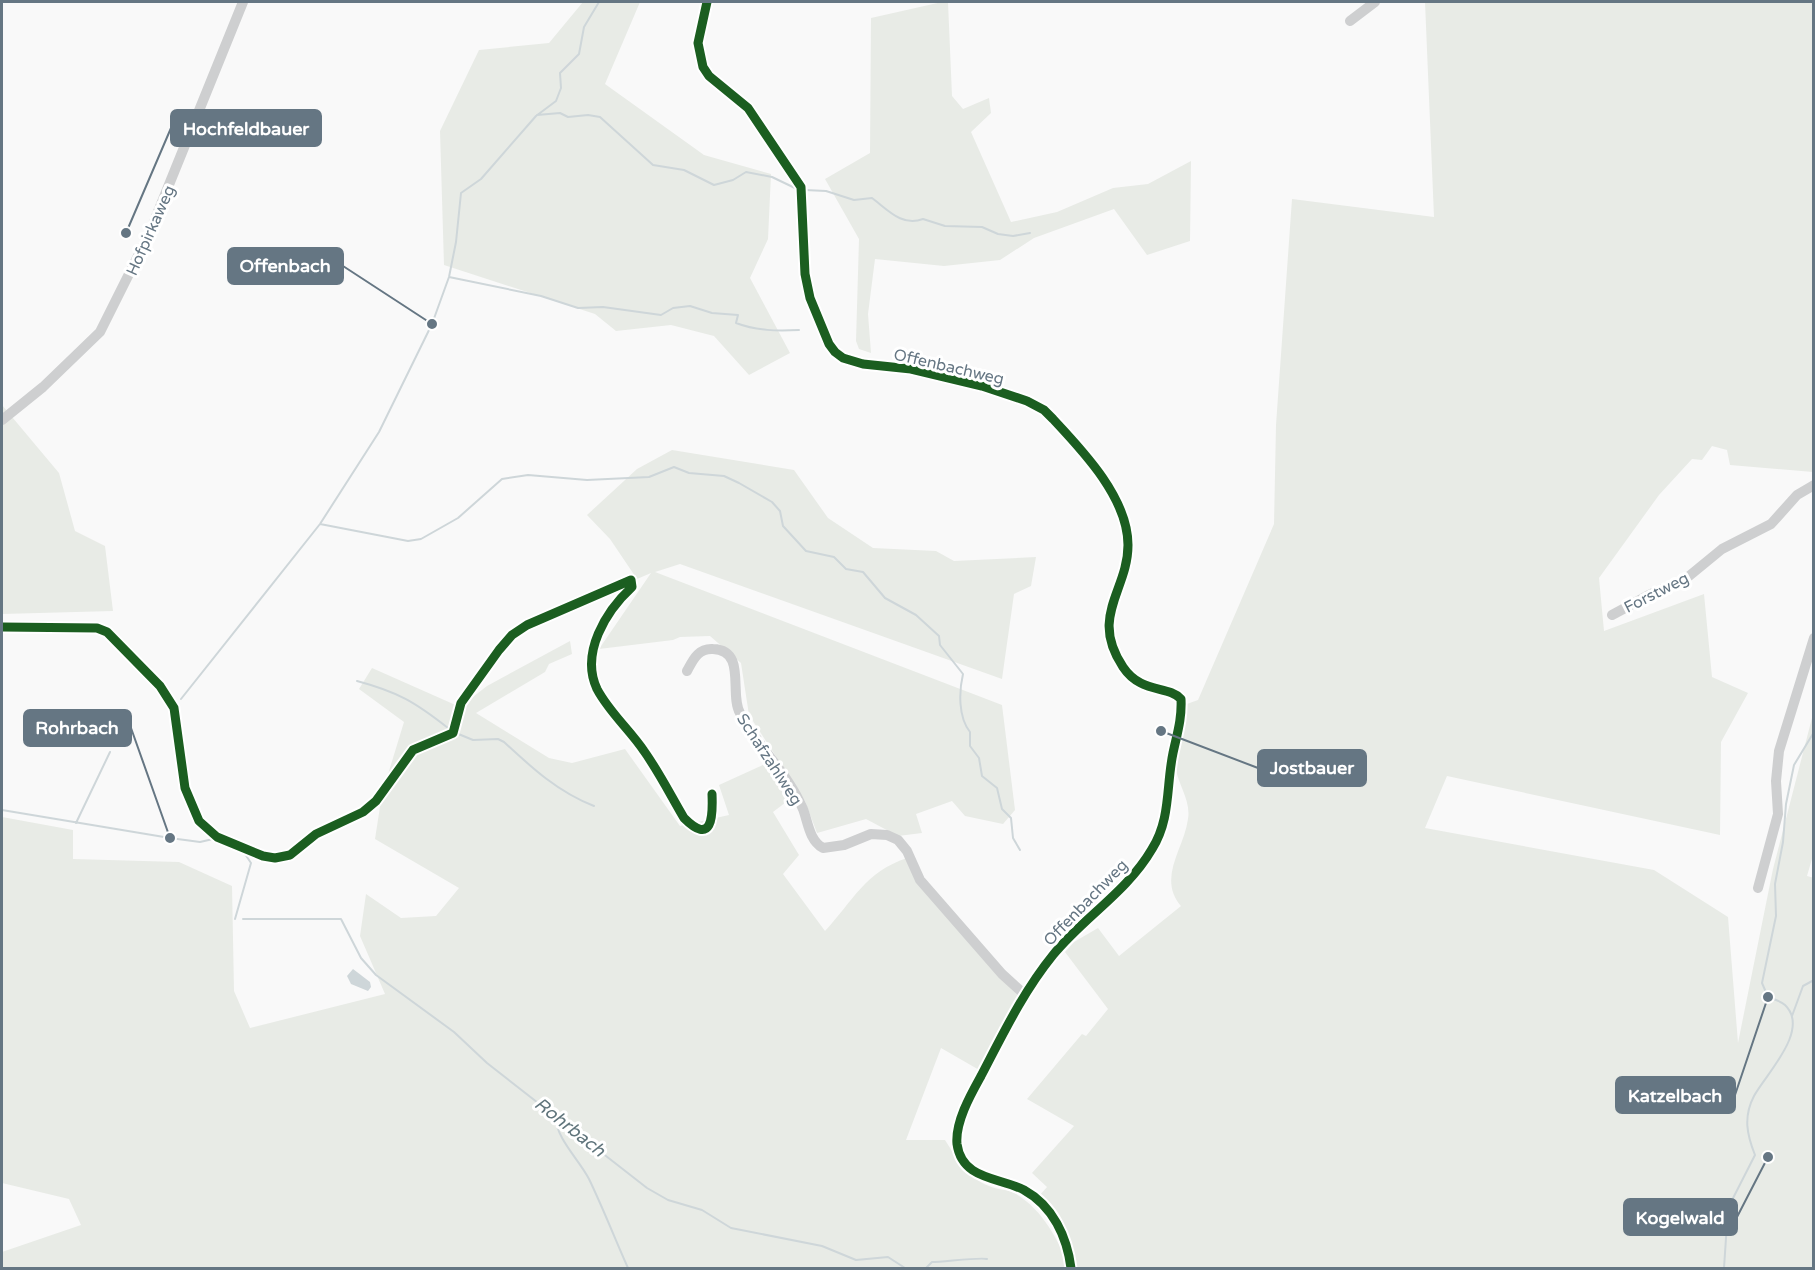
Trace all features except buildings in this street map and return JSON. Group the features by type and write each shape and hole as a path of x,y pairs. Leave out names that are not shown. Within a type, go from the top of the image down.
{"street":[{"name":"Hofpirkaweg","path":"2,420 43,387 100,332 154,223 243,2"},
{"name":"Offenbachweg","path":"707,2 698,43 703,67 709,76 748,108 801,187 805,274 810,298 829,344 843,358 863,364 911,369 982,386 1027,401 1053,418 1107,482 1126,526 1128,553 1112,603 1109,626 1118,657 1128,673 1139,684 1181,699 1182,717 1173,753 1167,812 1153,849 1127,885 1054,954 1024,994 972,1093 957,1142 965,1163 975,1173 1022,1189 1051,1214 1061,1228 1068,1245 1071,1269"},
{"path":"1350,21 1375,2"},
{"name":"Forstweg","path":"1612,615 1651,594 1683,581 1722,549 1771,524 1797,495 1814,485"},
{"path":"2,627 97,628 113,637 160,686 174,708 185,788 199,821 217,837 274,858 290,855 316,834 371,806 413,750 453,733 461,703 512,635 527,625 630,580 633,582 632,587 610,612 596,640 591,668 597,688 645,751 684,819 693,827 702,830 708,828 712,823 712,794"},
{"path":"1758,888 1778,814 1776,781 1779,751 1814,638"},
{"name":"Schafzahlweg","path":"687,670 704,649 717,649 727,655 736,674 735,698 739,712 791,788 802,807 816,844 823,848 844,845 871,834 887,835 898,840 907,851 920,880 1002,974 1024,994"}],"shaded area":[{"path":"583,2 640,2 605,84 704,155 771,174 768,239 750,278 790,353 749,375 714,336 671,325 616,331 595,314 444,265 440,131 479,50 549,43"},
{"path":"948,2 952,96 963,109 989,98 991,113 971,132 1011,222 1057,212 1113,188 1148,184 1191,161 1190,241 1147,255 1114,209 1034,238 1000,260 944,266 875,259 868,314 871,353 859,349 856,341 859,239 825,179 870,153 871,18"},
{"path":"1425,2 1813,2 1813,472 1730,465 1727,450 1712,446 1702,460 1692,459 1659,495 1599,578 1604,631 1704,594 1712,677 1748,693 1721,742 1720,835 1447,776 1425,828 1654,870 1728,917 1738,1043 1773,869 1813,714 1814,852 1807,876 1814,878 1813,1268 1076,1268 1065,1228 1039,1196 1047,1187 1032,1173 1074,1126 1027,1099 1082,1034 1086,1036 1108,1009 1065,952 1074,942 1098,928 1119,956 1181,906 1171,885 1174,863 1188,819 1186,800 1175,763 1184,705 1198,700 1274,524 1276,425 1292,199 1434,217"},
{"path":"2,405 59,473 75,531 105,546 113,611 2,614"},
{"path":"672,450 794,470 828,518 873,548 936,551 954,561 1036,557 1031,586 1014,594 1002,679 680,564 655,572 1002,705 1015,810 1003,824 965,816 952,801 916,814 922,833 898,836 866,819 817,833 805,801 749,715 741,663 710,636 680,637 673,640 599,649 651,573 637,579 610,539 587,515 637,469"},
{"path":"570,641 572,654 549,664 545,672 476,713 549,758 572,763 625,749 680,826 729,815 719,785 772,761 794,796 773,812 799,855 783,874 825,931 870,879 880,871 907,858 1017,994 1019,998 981,1071 941,1048 906,1140 945,1140 963,1167 974,1178 992,1187 1013,1192 1026,1201 1049,1226 1070,1268 2,1268 2,1252 81,1225 69,1199 2,1183 2,817 73,830 73,859 179,862 232,886 234,991 250,1028 385,994 360,936 366,894 401,918 436,916 459,888 375,839 382,794 404,722 359,689 372,668 460,707 487,686"},
{"path":"353,969 370,982 371,987 368,991 351,984 347,976"}],"waterway":[{"path":"181,699 320,524 379,432 432,324 449,277 456,242 461,193 481,179 536,116 556,101 561,88 560,73 579,54 584,27 599,2"},
{"path":"537,115 560,113 568,117 588,115 600,117 653,165 684,170 714,185 733,180 746,172 772,177 797,189"},
{"path":"805,190 826,191 854,200 872,198 896,216 908,221 923,219 945,226 982,227 998,234 1013,236 1030,233"},
{"path":"449,277 541,296 578,308 603,307 661,315 673,308 690,306 712,313 738,315 736,323 752,328 799,330"},
{"path":"320,524 408,541 421,539 458,518 502,479 528,475 587,480 649,477 674,467 689,473 724,476 772,502 780,511 783,526 806,551 834,557 846,569 863,572 885,598 916,615 939,636 940,645 963,674 960,704 963,719 970,732 970,746 979,758 982,776 997,788 1002,809 1011,818 1013,838 1020,850"},
{"path":"357,681 384,689 406,699 448,728"},
{"path":"1724,1268 1728,1208 1755,1155 1748,1133 1748,1111 1754,1096 1790,1039 1793,1027 1792,1015 1785,1005 1768,997 1762,983 1776,916 1775,884 1794,765 1814,732"},
{"path":"456,733 473,740 498,739 504,742 557,786 594,806"},
{"path":"76,823 110,752"},
{"name":"Rohrbach","path":"2,810 170,838 200,842 213,839"},
{"name":"Rohrbach","path":"235,919 251,863 245,854"},
{"name":"Rohrbach","path":"243,919 341,919 361,958 376,975 454,1032 487,1063 647,1188 668,1200 702,1210 731,1228 822,1246 856,1260 888,1257 905,1268"},
{"path":"1792,1016 1803,986 1814,980"},
{"path":"555,1116 564,1141 589,1179 628,1268"},
{"name":"Rohrbach","path":"926,1268 932,1262 987,1259"}],"cycle path":[{"path":"707,2 698,43 703,67 709,76 748,108 801,187 805,274 810,298 829,344 843,358 863,364 911,369 982,386 1027,401 1044,410 1053,419 1102,476 1112,493 1126,527 1128,545 1126,561 1110,618 1109,633 1113,649 1130,676 1181,699 1180,720 1165,814 1158,838 1142,864 1130,878 1065,941 1042,969 1023,998 968,1100 958,1127 957,1144 960,1156 966,1165 983,1176 1024,1190 1051,1214 1062,1234 1071,1268"},
{"path":"2,627 97,628 107,632 160,686 174,708 185,788 199,821 217,837 263,856 275,858 290,855 316,834 363,812 376,801 413,750 453,733 461,703 512,635 527,625 631,580 632,587 613,608 598,634 592,661 597,689 649,759 684,818 693,826 705,829 709,825 712,794"}],"place":[{"name":"Hochfeldbauer","path":"126,233"},
{"name":"Offenbach","path":"432,324"},
{"name":"Jostbauer","path":"1161,731"},
{"name":"Rohrbach","path":"170,838"},
{"name":"Katzelbach","path":"1768,997"},
{"name":"Kogelwald","path":"1768,1157"}]}
